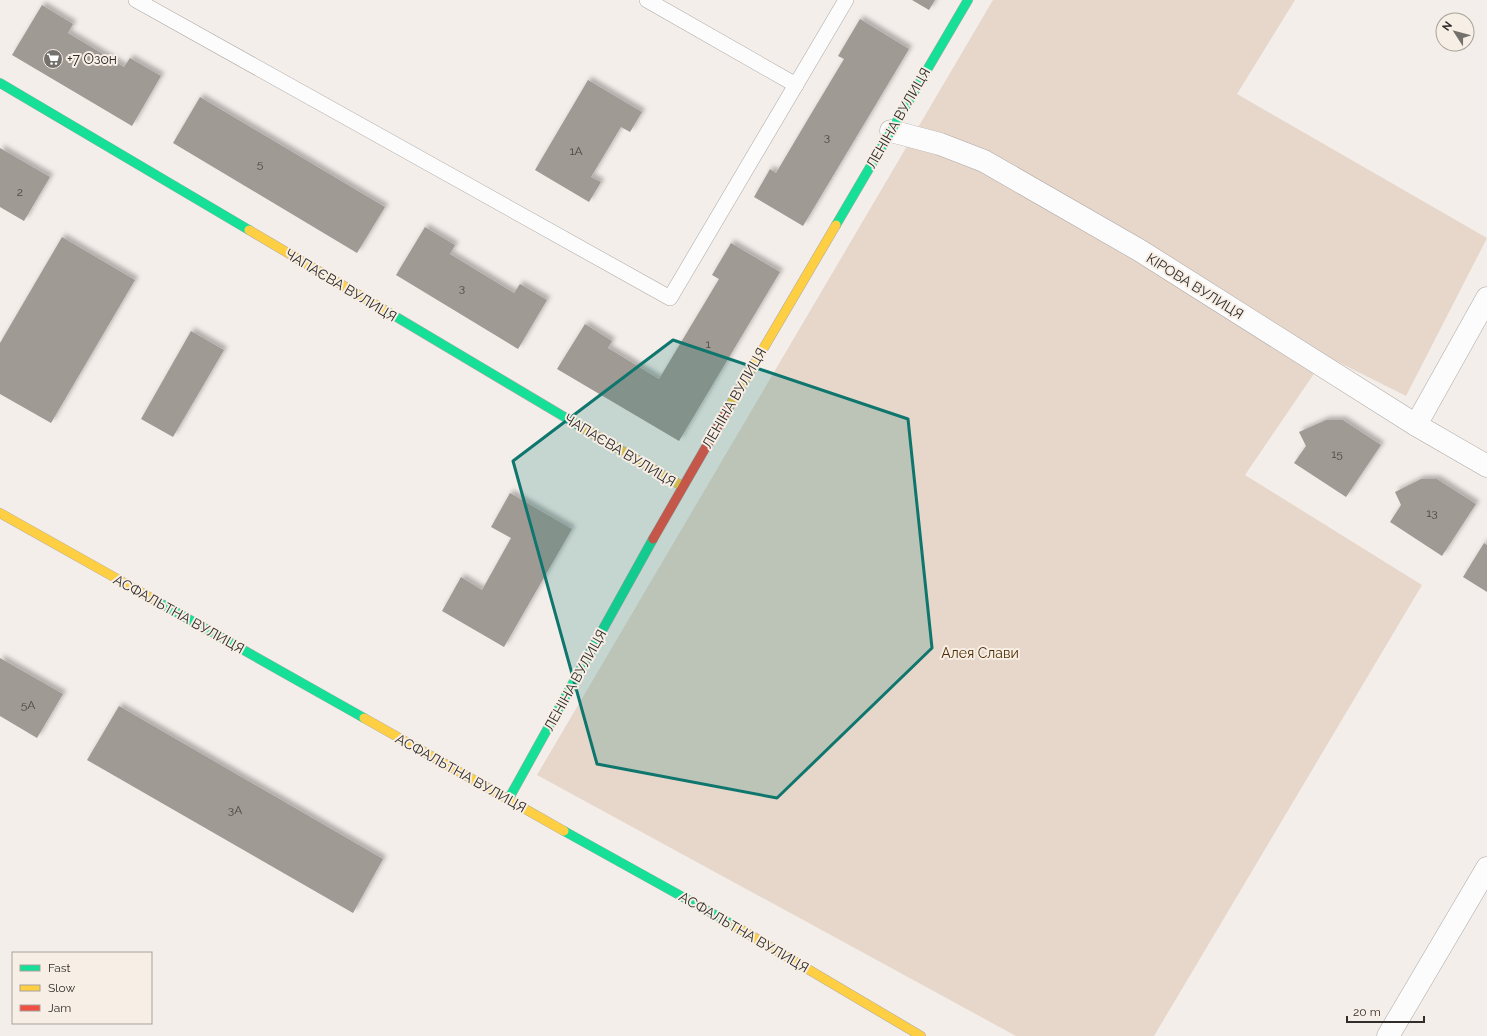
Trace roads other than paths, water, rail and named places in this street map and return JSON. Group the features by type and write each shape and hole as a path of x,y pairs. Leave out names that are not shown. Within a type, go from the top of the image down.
{"street":[{"name":"ЛЕНІНА ВУЛИЦЯ","path":"508,800 682,486 968,0"},
{"name":"ЧАПАЄВА ВУЛИЦЯ","path":"0,83 682,486"},
{"name":"КІРОВА ВУЛИЦЯ","path":"891,131 940,144 984,161 1139,250 1416,425 1487,466"},
{"path":"1416,425 1487,298"},
{"name":"АСФАЛЬТНА ВУЛИЦЯ","path":"0,512 508,800 692,901 921,1036"},
{"path":"1388,1036 1487,868"}],"lane":[{"path":"136,0 670,298 846,0"},
{"path":"647,0 796,85"}],"place":[{"name":"+7 Озон","path":"53,59"}],"park label":[{"name":"Алея Слави","path":"980,653"}]}
